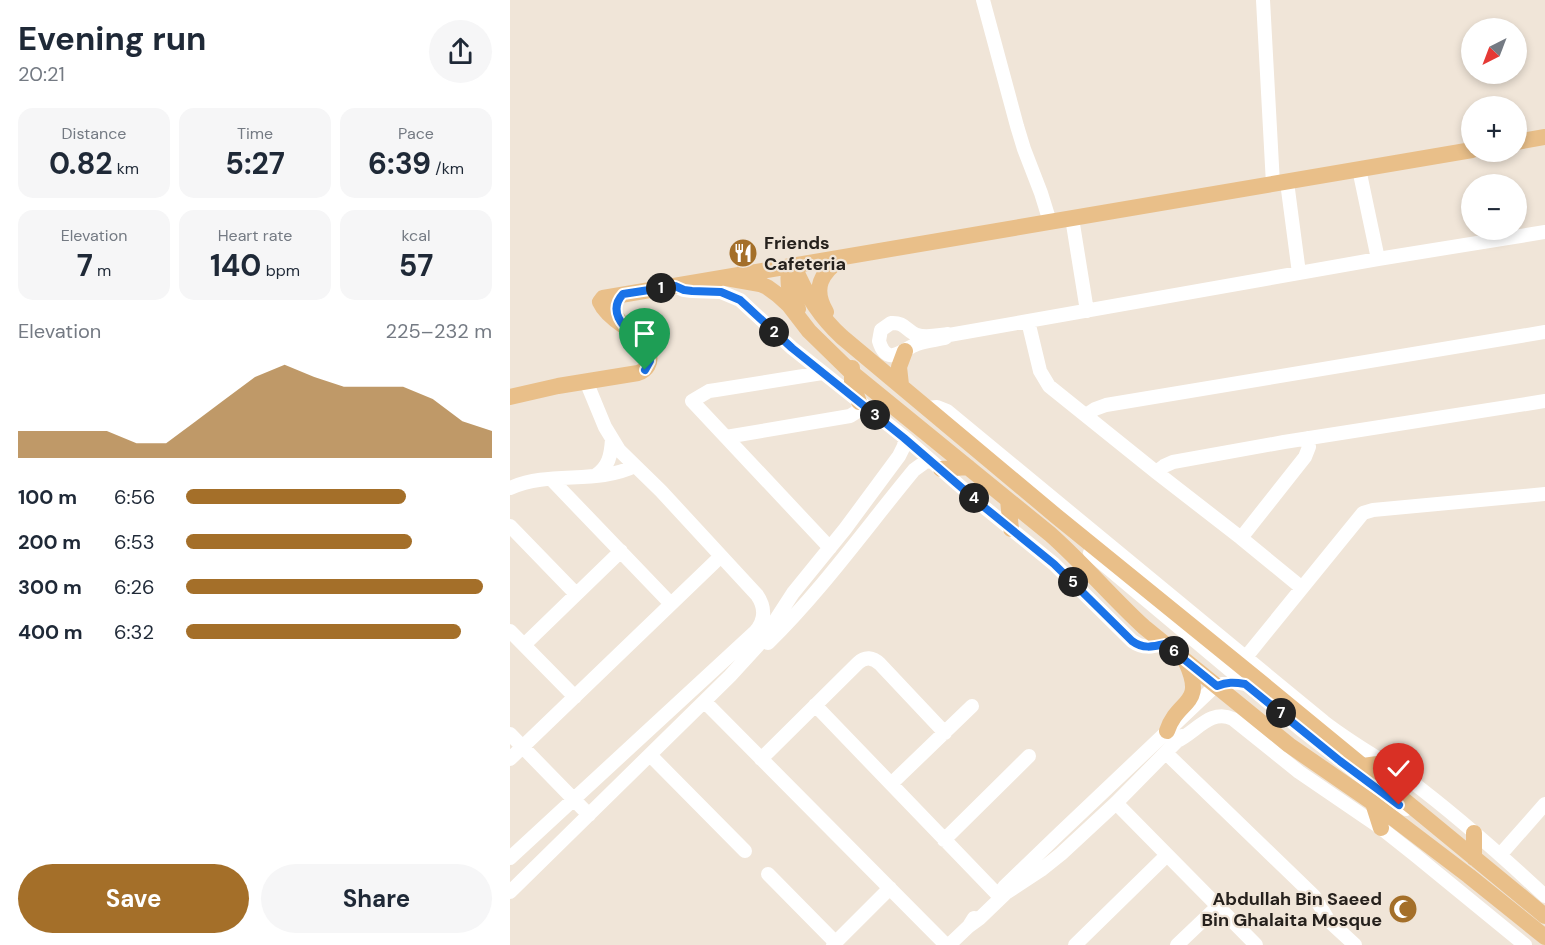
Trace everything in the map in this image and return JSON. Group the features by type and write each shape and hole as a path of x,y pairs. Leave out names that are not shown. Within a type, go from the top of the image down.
{"main road":[{"path":"1527,140 1545,137"},
{"path":"624,326 602,307 600,302 605,297 1461,152"},
{"path":"843,258 828,269 822,278 819,288 820,298 831,318 868,357"},
{"path":"792,266 788,280 790,293 804,320 823,344"},
{"path":"792,266 820,313 842,337 1056,516 1116,558 1545,916"},
{"path":"726,278 752,282 772,290 784,300 809,331 851,372 1065,548 1125,609 1165,644 1289,745 1373,803 1545,937"},
{"path":"510,397 638,373 647,368 650,361 649,354 618,318 615,307 623,294"},
{"path":"896,381 905,351"},
{"path":"859,402 851,372 854,361 860,359 879,374 896,381"},
{"path":"936,465 968,467"},
{"path":"1008,500 1011,530"},
{"path":"1172,736 1171,720 1188,702 1192,692 1193,679 1186,661"},
{"path":"1363,766 1385,763"},
{"path":"1373,803 1381,828"},
{"path":"1474,833 1474,858"}],"street":[{"path":"983,0 1024,149 1050,222"},
{"path":"1263,0 1280,183 1299,273"},
{"path":"1359,169 1378,259"},
{"path":"1072,218 1087,311"},
{"path":"949,335 920,336 905,326 891,323 884,327 879,337 882,348 887,353 895,355 919,343 941,339 949,335 1378,259 1545,232"},
{"path":"675,286 684,290 721,292 740,300 777,336 904,438 1054,564 1132,641 1148,647 1165,644"},
{"path":"1028,321 1040,370 1045,381 1053,390 1302,588"},
{"path":"1086,416 1106,405 1545,332"},
{"path":"822,373 716,390 692,401 830,548"},
{"path":"510,858 759,628 764,614 760,599 652,481 619,450 602,419 586,381"},
{"path":"1156,472 1173,462 1308,438 1545,401"},
{"path":"726,437 850,416 858,411 859,402"},
{"path":"927,408 937,407 947,411 1116,558 1246,657 1324,722 1415,785 1500,855 1545,896"},
{"path":"510,892 705,702 762,641 793,592 830,548 901,453 904,438"},
{"path":"1241,538 1305,457 1309,451 1308,438"},
{"path":"595,476 608,463 612,439"},
{"path":"871,492 882,484 899,462 907,461 909,468 886,504"},
{"path":"730,676 738,672 804,606 914,470 920,465 936,465"},
{"path":"510,488 530,481 618,473 635,466"},
{"path":"551,479 671,604"},
{"path":"1246,657 1360,515 1366,511 1545,494"},
{"path":"1056,516 1068,535 1245,684 1381,792 1399,805 1429,820"},
{"path":"510,526 576,594"},
{"path":"524,645 621,551"},
{"path":"510,759 721,556"},
{"path":"510,631 575,697"},
{"path":"761,759 861,660 871,658 880,664 945,733"},
{"path":"705,702 948,945 1006,893 1052,863 1116,803 1166,753 1172,736 1217,686 1226,682 1245,684"},
{"path":"815,705 997,894"},
{"path":"891,784 972,706"},
{"path":"969,926 997,894 1054,838 1172,736 1207,712 1219,708 1232,710 1262,733 1289,745"},
{"path":"1172,736 1187,736 1213,717 1224,715 1229,717 1299,772 1381,828 1525,945"},
{"path":"510,734 589,815"},
{"path":"1166,753 1314,896 1329,921 1355,945"},
{"path":"650,755 745,851"},
{"path":"944,840 1029,756"},
{"path":"1116,803 1256,945"},
{"path":"1500,855 1545,804"},
{"path":"1075,945 1167,855"},
{"path":"768,874 834,944 890,888"},
{"path":"1177,945 1218,906"}],"place":[{"name":"Friends Cafeteria","path":"743,253"},
{"name":"Abdullah Bin Saeed Bin Ghalaita Mosque","path":"1403,909"}],"route":[{"path":"645,370 650,361 649,354 620,322 616,314 616,304 623,294 675,286 684,290 714,291 734,296 746,304 777,336 904,438 1068,576 1132,641 1148,647 1165,644 1217,686 1226,682 1245,684 1340,761 1399,805"}]}
